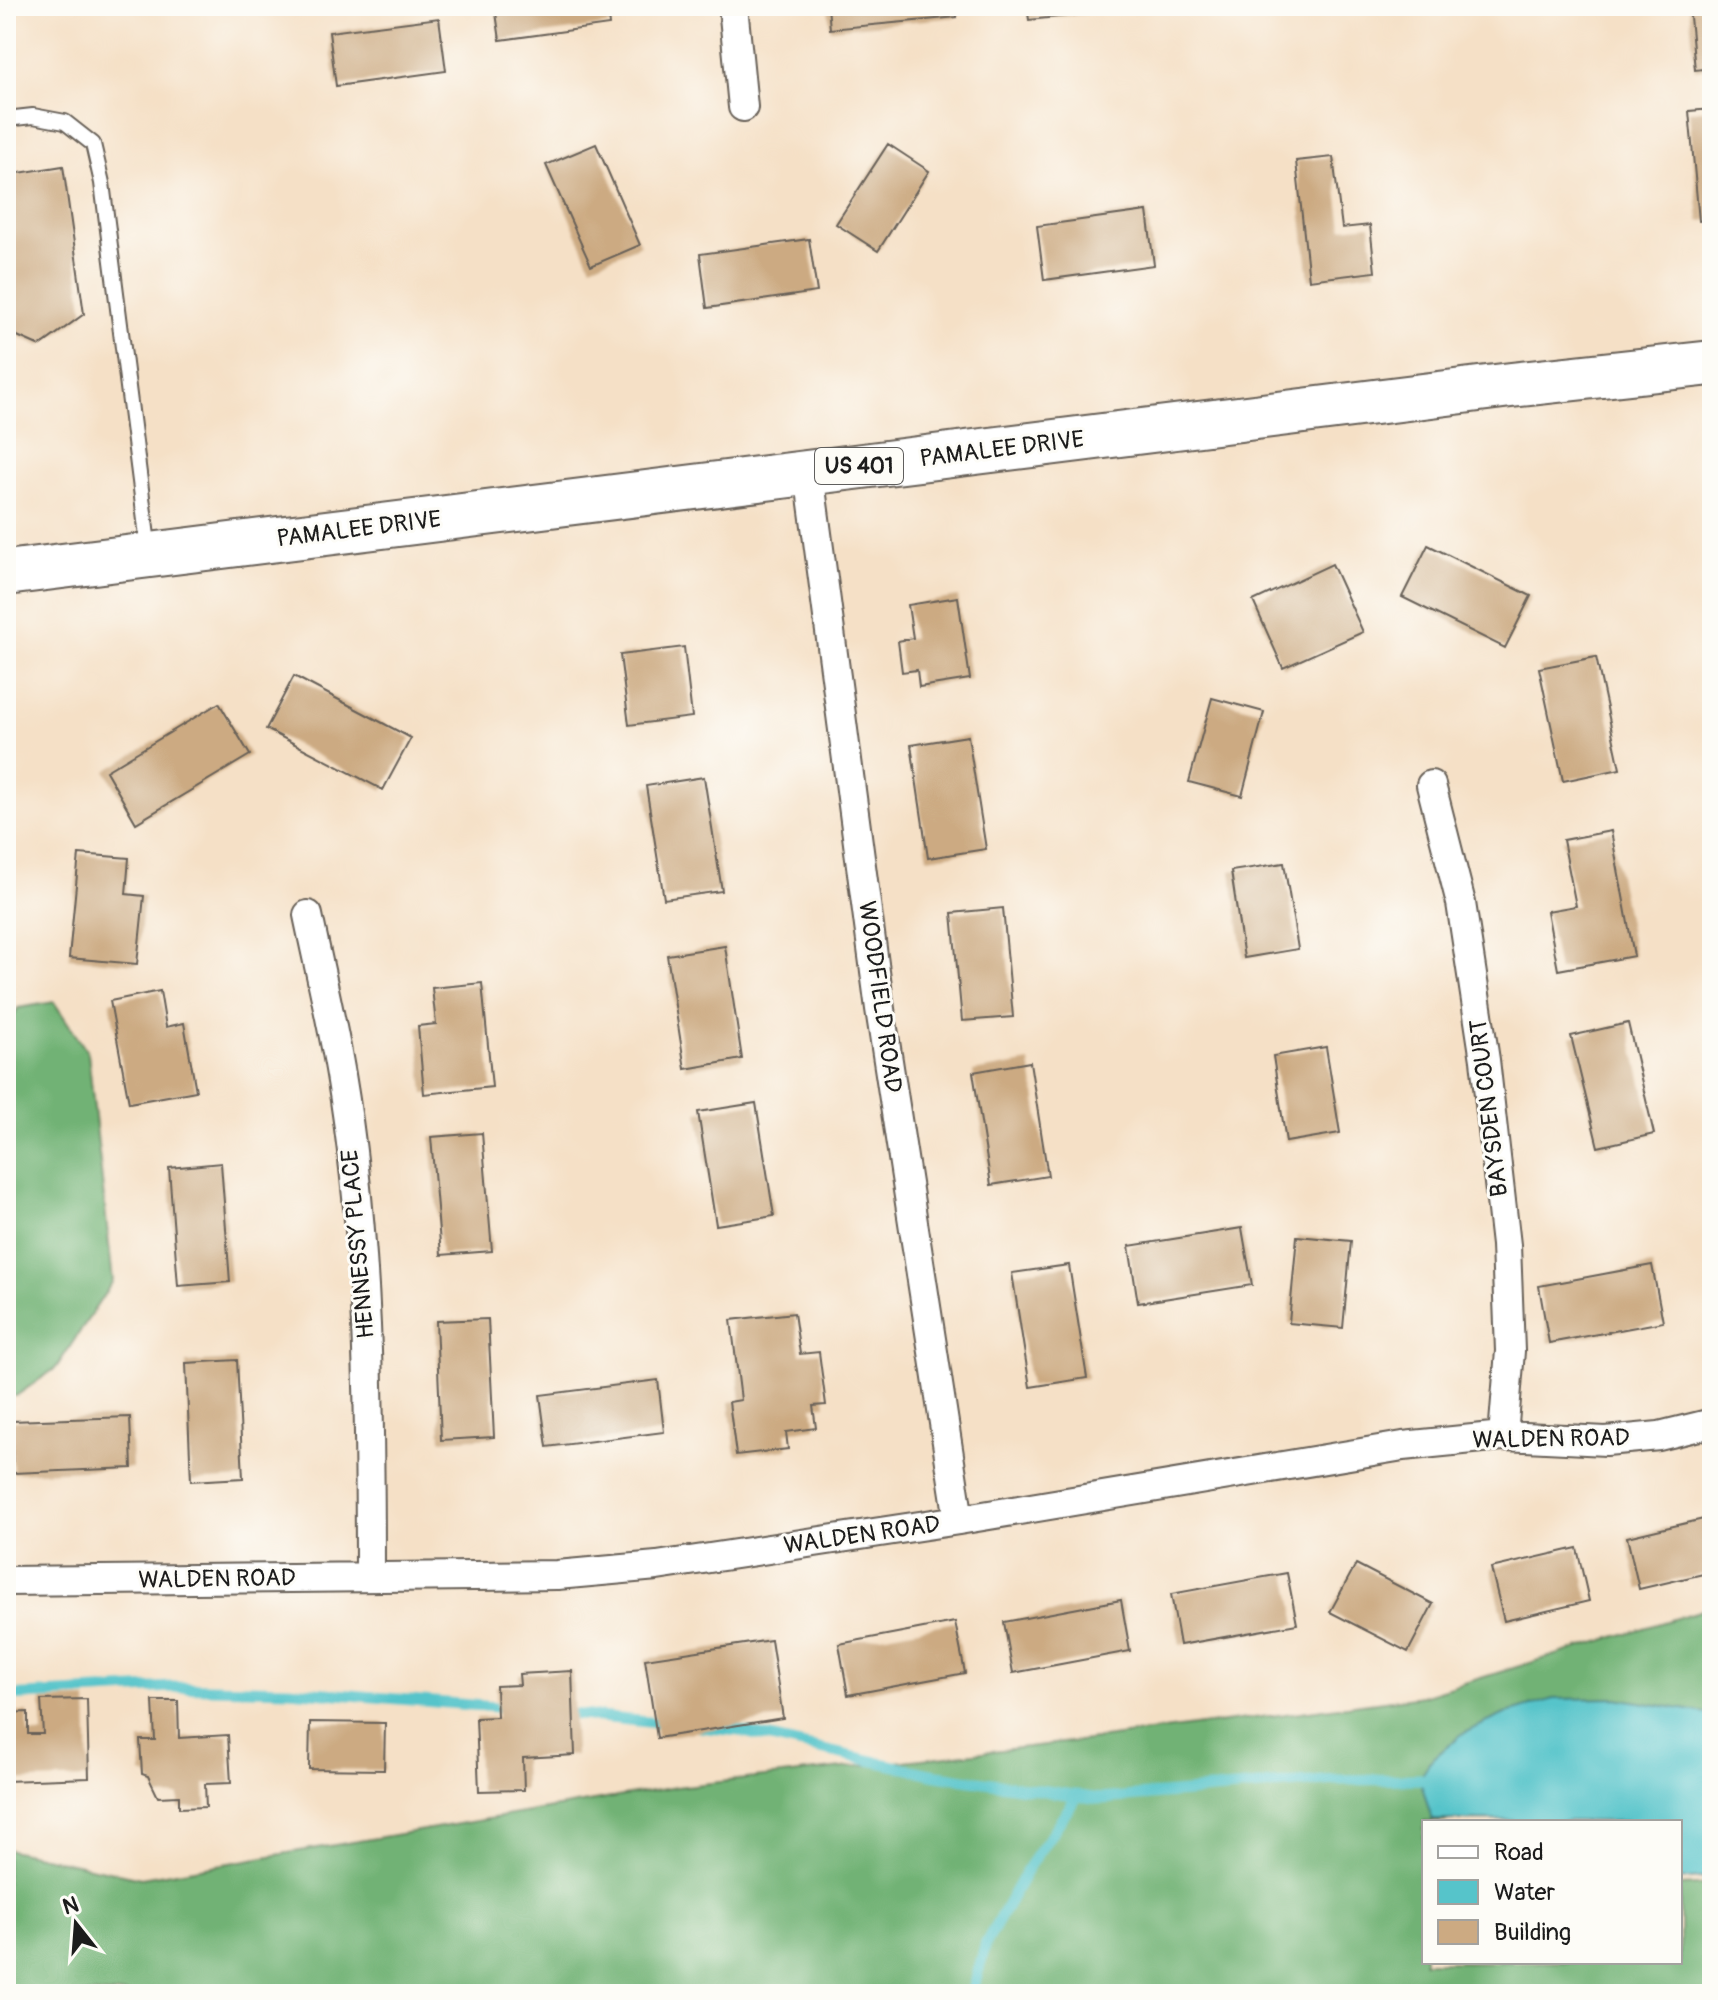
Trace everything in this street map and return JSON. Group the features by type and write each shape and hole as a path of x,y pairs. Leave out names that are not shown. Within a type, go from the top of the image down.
{"main road":[{"name":"PAMALEE DRIVE","path":"6,573 1480,389 1712,363"}],"street":[{"path":"733,6 743,107"},
{"name":"WOODFIELD ROAD","path":"809,473 880,1009 959,1520"},
{"name":"BAYSDEN COURT","path":"1431,785 1461,903 1485,1060 1506,1245 1510,1351 1503,1436"},
{"name":"HENNESSY PLACE","path":"308,915 341,1076 362,1250 370,1401 370,1577"},
{"name":"WALDEN ROAD","path":"6,1581 557,1575 657,1566 959,1520 1403,1446 1503,1436 1606,1441 1659,1436 1712,1423"}],"lane":[{"path":"6,119 33,116 65,122 93,144 102,183 149,555"}],"green space":[{"path":"54,1002 88,1053 113,1281 56,1368 16,1396 6,1396 6,1031 18,1008"},
{"path":"1712,1607 1712,1716 1449,1820 1422,1820 1422,1964 1682,1964 1682,1886 1712,1884 1712,1994 6,1994 6,1849 141,1878 676,1787 1088,1740 1422,1696"}],"water":[{"path":"1616,1698 1712,1714 1712,1877 1682,1880 1682,1820 1432,1820 1420,1779 1429,1762 1462,1734 1505,1714 1553,1699"}],"building":[{"path":"495,6 607,6 609,25 500,40"},
{"path":"828,6 956,6 957,17 830,29"},
{"path":"1027,6 1086,6 1086,14 1029,20"},
{"path":"1689,6 1712,6 1712,68 1695,70"},
{"path":"439,18 446,71 336,86 329,32"},
{"path":"1712,109 1712,220 1699,221 1689,111"},
{"path":"596,144 640,245 591,266 546,165"},
{"path":"888,144 929,171 878,251 836,224"},
{"path":"1333,157 1342,228 1370,225 1375,272 1309,280 1296,161"},
{"path":"63,166 84,314 40,346 6,331 6,175"},
{"path":"1147,211 1154,265 1044,280 1037,226"},
{"path":"809,239 817,292 707,308 700,254"},
{"path":"1428,545 1531,596 1505,648 1402,597"},
{"path":"1332,564 1363,632 1283,668 1253,601"},
{"path":"958,597 970,679 919,687 917,670 902,672 898,641 913,638 908,605"},
{"path":"684,647 692,717 629,725 620,655"},
{"path":"1596,657 1620,769 1563,781 1539,668"},
{"path":"294,676 411,738 383,790 266,729"},
{"path":"1212,698 1264,712 1242,796 1189,782"},
{"path":"219,703 250,755 136,823 106,771"},
{"path":"968,736 986,849 928,858 911,745"},
{"path":"704,777 722,891 664,899 646,786"},
{"path":"1611,831 1634,956 1558,970 1547,911 1576,906 1563,840"},
{"path":"79,854 129,858 126,894 144,896 137,964 69,958"},
{"path":"1284,863 1298,949 1244,958 1231,871"},
{"path":"1003,908 1013,1017 962,1021 952,913"},
{"path":"725,946 742,1059 685,1069 667,955"},
{"path":"482,983 492,1087 424,1094 418,1026 436,1024 432,988"},
{"path":"160,991 166,1027 184,1023 196,1091 129,1103 110,1001"},
{"path":"1628,1023 1654,1134 1598,1147 1571,1036"},
{"path":"1326,1047 1340,1133 1286,1142 1273,1056"},
{"path":"1030,1062 1048,1176 991,1185 973,1072"},
{"path":"756,1103 774,1216 716,1225 698,1112"},
{"path":"482,1133 492,1251 441,1255 431,1137"},
{"path":"221,1163 230,1282 178,1286 169,1168"},
{"path":"1242,1228 1252,1285 1138,1303 1129,1246"},
{"path":"1297,1236 1351,1241 1343,1328 1289,1323"},
{"path":"1069,1265 1087,1378 1030,1387 1012,1273"},
{"path":"1652,1265 1663,1322 1549,1343 1539,1286"},
{"path":"794,1313 800,1354 819,1352 826,1405 813,1406 816,1428 786,1432 788,1449 736,1455 729,1402 741,1400 731,1320"},
{"path":"488,1319 494,1437 441,1440 436,1321"},
{"path":"237,1360 243,1478 191,1481 186,1363"},
{"path":"658,1380 664,1432 547,1447 540,1395"},
{"path":"130,1417 132,1468 13,1473 11,1421"},
{"path":"1712,1517 1712,1572 1639,1589 1627,1537"},
{"path":"1577,1548 1589,1601 1504,1621 1491,1568"},
{"path":"1356,1564 1433,1604 1408,1652 1330,1612"},
{"path":"1287,1573 1297,1624 1180,1645 1171,1594"},
{"path":"1121,1600 1130,1651 1013,1673 1004,1622"},
{"path":"955,1622 965,1673 848,1695 839,1644"},
{"path":"771,1640 783,1718 657,1738 645,1659"},
{"path":"572,1671 575,1755 523,1758 524,1790 479,1791 476,1718 497,1717 496,1686 520,1685 519,1674"},
{"path":"87,1699 89,1778 6,1781 6,1713 28,1712 28,1734 43,1734 41,1700"},
{"path":"153,1701 178,1701 179,1738 228,1735 231,1783 205,1784 206,1807 179,1808 179,1796 158,1797 148,1776 142,1774 140,1740 155,1740"},
{"path":"310,1722 385,1723 384,1770 309,1769"}],"waterway":[{"path":"6,1696 172,1687 289,1690 508,1708"},
{"path":"561,1713 667,1724"},
{"path":"700,1727 739,1731 931,1774 1100,1799 1336,1780 1431,1781"},
{"path":"972,1994 986,1943 1029,1866 1078,1795"}]}
